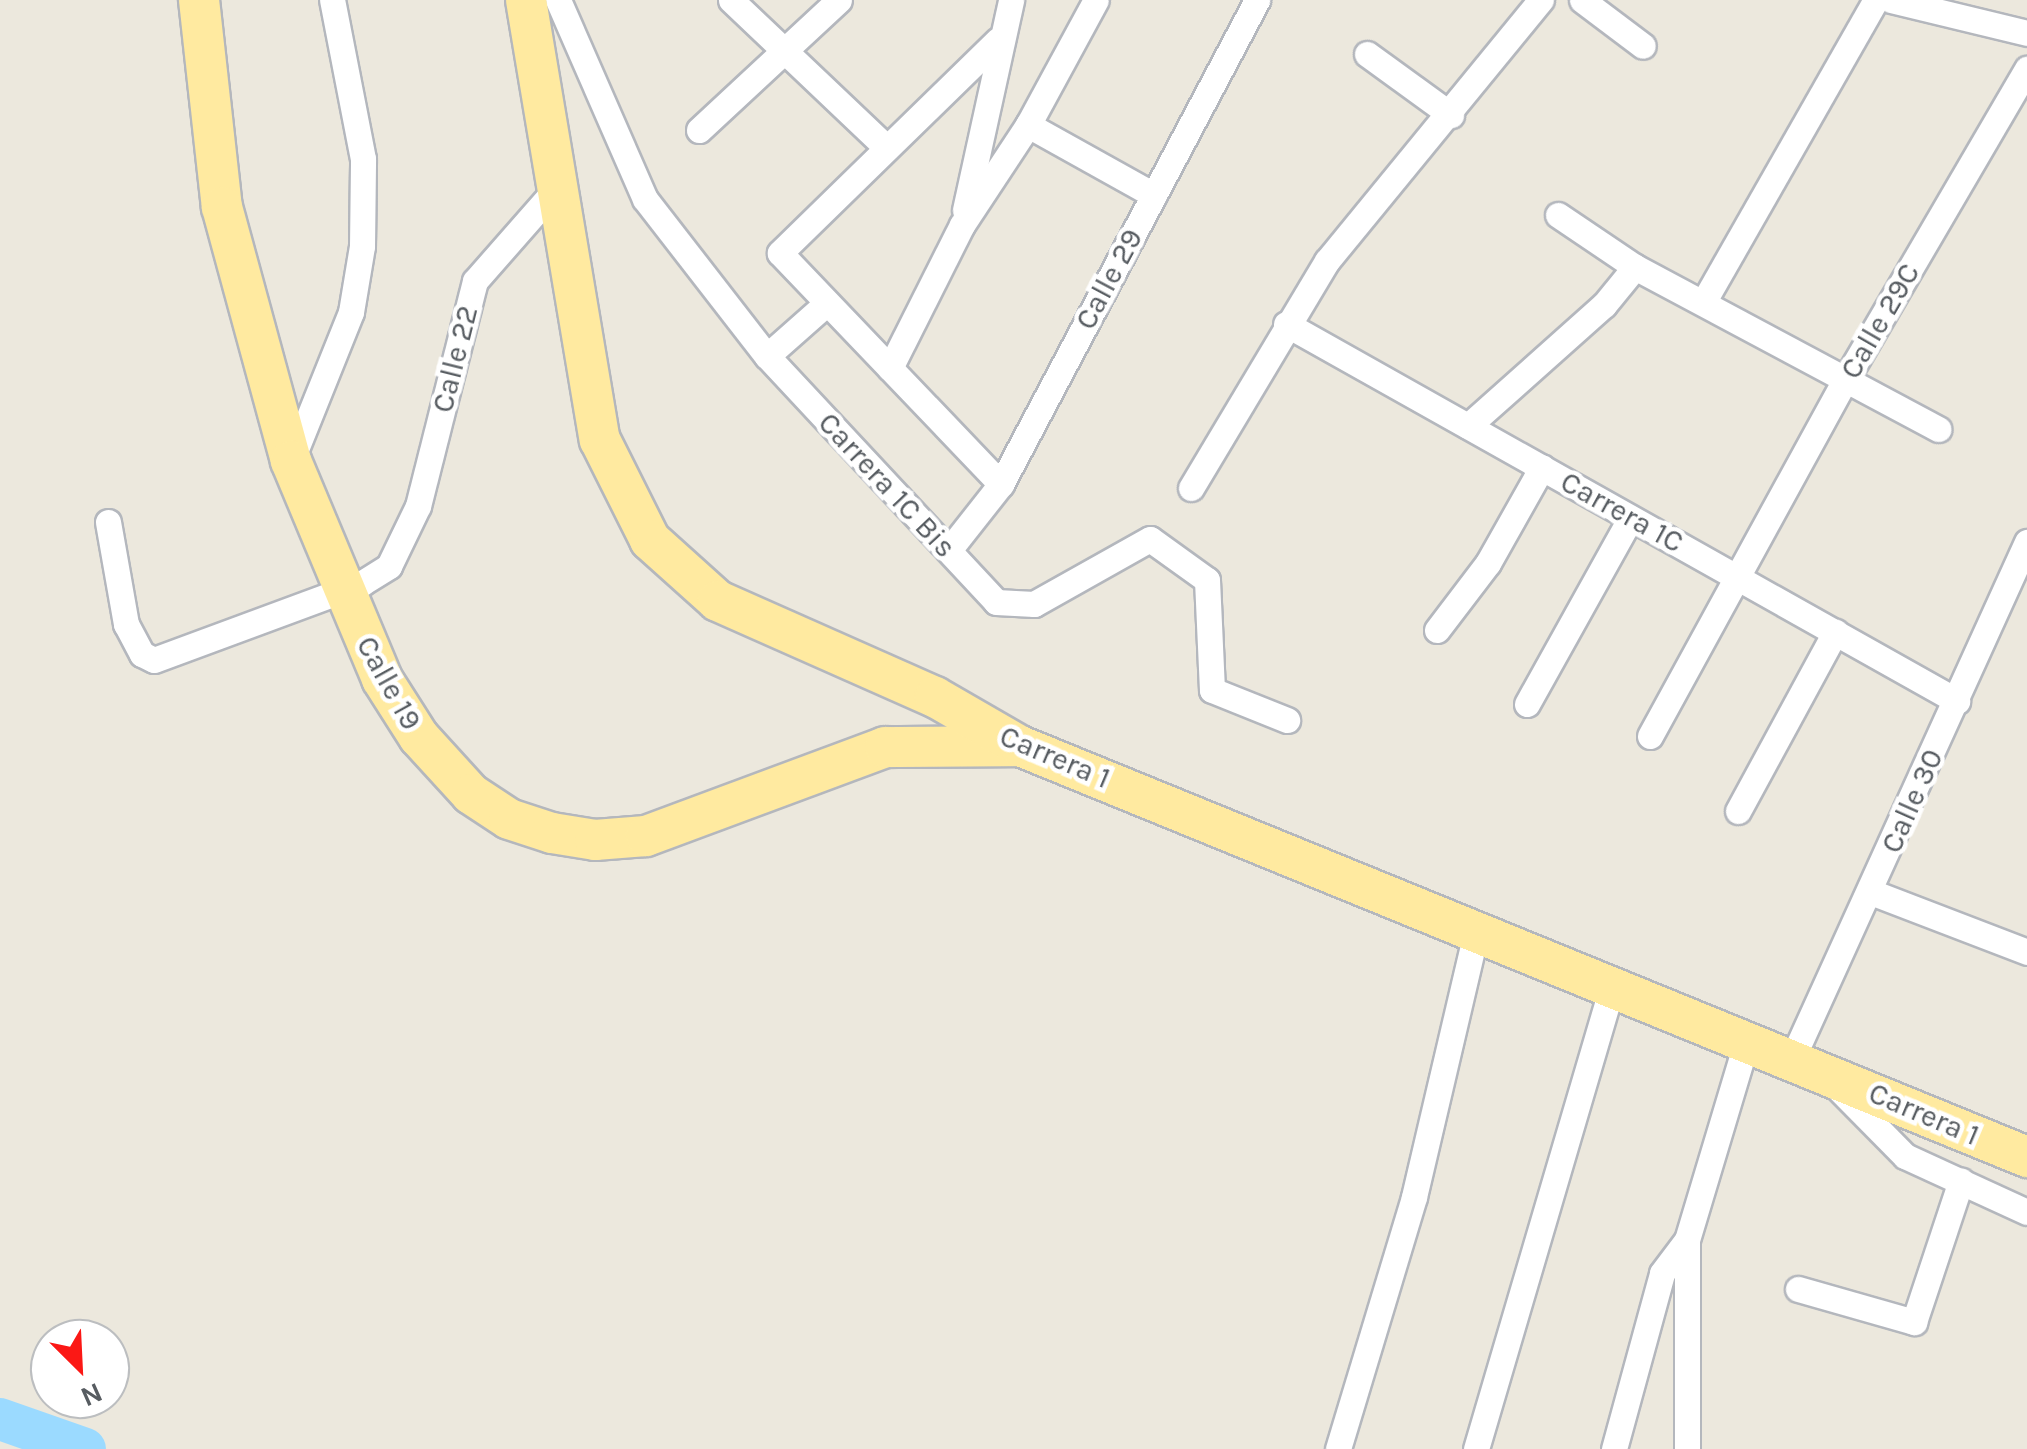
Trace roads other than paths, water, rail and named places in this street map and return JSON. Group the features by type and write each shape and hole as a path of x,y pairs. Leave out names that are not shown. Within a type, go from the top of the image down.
{"main road":[{"name":"Calle 19","path":"199,0 222,207 291,460 340,589 382,679 443,768 510,819 552,833 595,840 646,836 885,747 1020,746"},
{"path":"526,0 554,190"},
{"name":"Carrera 1","path":"554,190 600,440 650,540 718,601 935,697 1020,746 1613,984 2027,1157"}],"street":[{"path":"291,460 351,312 362,246 363,159 332,0"},
{"name":"Carrera 1C Bis","path":"558,0 644,198 766,356 996,602 1034,604 1150,538 1207,580 1212,690 1287,720"},
{"path":"731,0 886,147"},
{"path":"699,130 839,0"},
{"path":"962,225 998,40 1012,0"},
{"path":"890,368 962,225 1028,126 1096,0"},
{"name":"Calle 29","path":"949,550 1001,484 1257,0"},
{"path":"1191,488 1286,324 1327,262 1452,115 1541,0"},
{"path":"1582,0 1643,46"},
{"path":"1704,300 1876,0"},
{"path":"1891,0 2027,33"},
{"path":"998,40 780,254 1001,484"},
{"path":"1367,54 1452,115"},
{"name":"Calle 29C","path":"1738,576 1844,382 2027,70"},
{"path":"1028,126 1154,195"},
{"name":"Calle 22","path":"108,522 126,624 142,654 154,660 340,589 389,566 418,506 475,281 554,190"},
{"path":"1558,215 1635,266 1704,300 1844,382 1939,429"},
{"path":"1468,426 1604,305 1635,266"},
{"path":"766,356 827,303"},
{"name":"Carrera 1C","path":"1286,324 1957,702"},
{"path":"1437,630 1488,563 1542,467"},
{"path":"1528,704 1630,519"},
{"name":"Calle 30","path":"1807,1065 1872,892 2025,552"},
{"path":"1650,736 1738,576"},
{"path":"1738,811 1835,632"},
{"path":"1872,892 2027,952"},
{"path":"1338,1449 1414,1197 1476,932"},
{"path":"1476,1449 1613,984"},
{"path":"1687,1449 1688,1240 1748,1040"},
{"name":"Carrera 1","path":"1807,1065 1905,1156 2027,1212"},
{"path":"1798,1289 1914,1322 1961,1182"},
{"path":"1614,1449 1662,1273 1688,1240"}],"waterway":[{"path":"0,1419 85,1449"}]}
